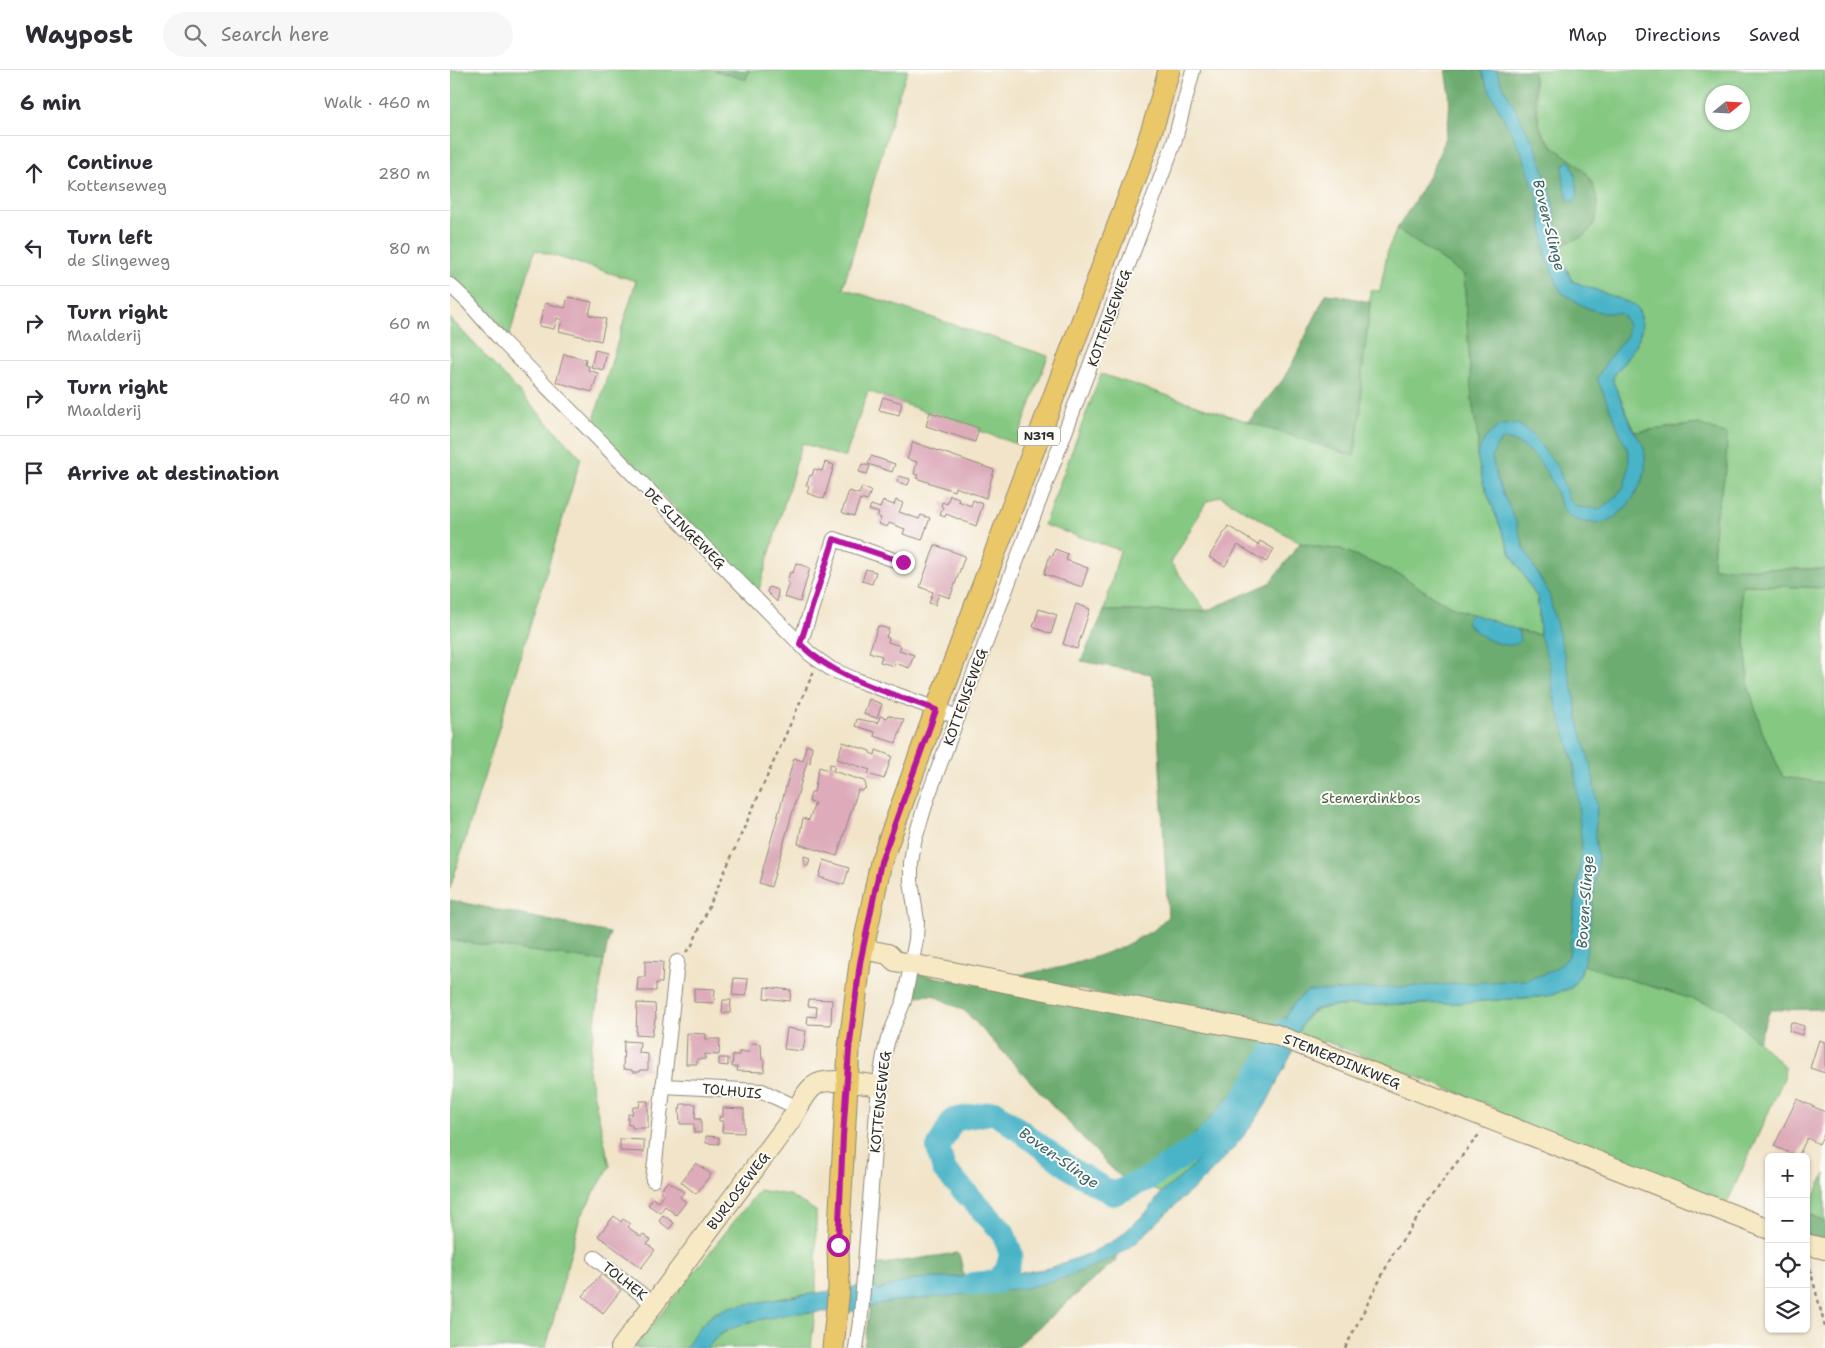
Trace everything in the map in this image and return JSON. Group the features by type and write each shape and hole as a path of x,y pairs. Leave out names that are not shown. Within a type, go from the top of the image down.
{"main road":[{"name":"KOTTENSEWEG","path":"833,1348 839,1288 845,1254 862,1084 868,957 905,801 936,710 1138,172 1169,70"}],"street":[{"name":"KOTTENSEWEG","path":"856,1348 864,1284 862,1084 884,1055 888,1039 904,1001 903,963 917,921 911,881 914,842 928,796 1174,143 1193,70"},
{"name":"DE SLINGEWEG","path":"450,285 468,302 509,348 800,644 819,661 831,669 854,679 958,717"},
{"path":"1025,476 1045,484"},
{"path":"800,644 834,539 903,562"},
{"name":"STEMERDINKWEG","path":"868,957 886,966 903,963 1274,1034 1765,1227"},
{"path":"653,1180 677,962"},
{"name":"BURLOSEWEG","path":"621,1348 798,1108 812,1086 828,1081 862,1084"},
{"name":"TOLHUIS","path":"663,1086 762,1090 798,1108"},
{"path":"1810,1245 1825,1249"},
{"name":"TOLHEK","path":"595,1258 654,1304"}],"path":[{"path":"677,962 694,940 808,680 819,661"},
{"path":"1345,1348 1394,1254 1446,1176 1490,1120"},
{"path":"1810,1270 1825,1327"}],"green space":[{"path":"450,70 713,70 745,79 749,70 908,70 899,94 843,288 1048,356 1016,444 868,391 845,458 802,443 758,593 593,423 636,281 535,250 509,337 450,276"},
{"path":"713,70 749,70 746,80"},
{"name":"Stemerdinkbos","path":"1446,70 1533,70 1536,105 1542,132 1549,143 1588,176 1597,201 1596,219 1592,226 1581,237 1559,246 1561,256 1572,281 1635,305 1640,314 1642,324 1637,342 1632,352 1613,377 1613,382 1635,432 1699,424 1727,435 1726,470 1715,518 1713,568 1825,569 1825,588 1743,585 1741,594 1749,688 1762,731 1783,777 1825,783 1825,1009 1770,1010 1758,1042 1724,1009 1583,965 1580,975 1571,988 1548,996 1457,1003 1333,1006 1309,1014 1300,1028 1280,1031 1014,976 1063,967 1122,947 1154,930 1168,916 1156,693 1151,674 1081,661 1104,611 1206,611 1270,583 1300,543 1341,549 1404,577 1454,608 1520,631 1540,635 1538,599 1511,554 1483,482 1477,455 1478,439 1472,401 1464,275 1397,229 1431,172 1445,136 1449,116"},
{"path":"1533,70 1825,70 1825,569 1713,568 1715,518 1726,470 1699,424 1635,432 1613,382 1613,377 1632,352 1637,342 1642,324 1640,314 1635,305 1572,281 1561,256 1559,246 1587,233 1584,171 1553,146 1540,130"},
{"path":"1397,229 1464,275 1472,401 1478,439 1477,455 1483,482 1511,554 1538,599 1540,635 1520,631 1454,608 1404,577 1341,549 1300,543 1220,496 1206,502 1171,563 1206,611 1104,611 1120,550 1044,525 1101,374 1354,456 1359,426 1370,290 1380,291 1388,249"},
{"path":"1326,294 1370,302 1362,375 1361,411 1354,456 1248,422 1282,381"},
{"path":"450,318 581,458 450,889"},
{"path":"1743,585 1825,588 1825,783 1783,777 1762,731 1749,688 1741,594"},
{"path":"450,900 610,933 604,961 450,940"},
{"path":"450,940 604,961 588,1070 610,1166 580,1217 546,1348 450,1348"},
{"path":"1583,965 1724,1009 1785,1067 1784,1078 1726,1205 1496,1115 1497,1108 1325,1041 1315,1048 1295,1038 1307,1016 1329,1006 1457,1003 1548,996 1580,975"},
{"path":"918,974 1251,1034 1268,1044 1254,1073 1165,1164 1129,1183 1114,1171 965,1011 932,995 914,996"},
{"path":"1268,1040 1275,1043 1256,1088 1237,1118 1214,1145 1161,1193 1138,1180 1165,1164 1254,1073"},
{"path":"1825,1174 1825,1222 1810,1214 1810,1204"},
{"path":"759,1190 789,1195 816,1211 816,1294 797,1295 716,1312 699,1328 686,1348 634,1348"},
{"path":"1810,1215 1825,1222 1825,1241 1810,1236"},
{"path":"957,1253 960,1257 964,1277 915,1279 878,1290 873,1284 874,1265"},
{"path":"1116,1256 1116,1260 1015,1348 864,1348 870,1306 1067,1277"},
{"path":"815,1311 811,1348 707,1348 717,1338 742,1323 771,1316"}],"water":[{"path":"1481,70 1496,70 1536,147 1552,196 1561,256 1572,281 1635,305 1640,314 1642,324 1632,352 1613,377 1613,382 1634,431 1644,448 1645,468 1642,481 1624,510 1604,522 1596,523 1574,519 1563,510 1546,471 1528,450 1513,441 1504,439 1496,446 1492,458 1498,482 1516,522 1524,548 1549,595 1575,698 1580,729 1592,770 1597,806 1595,837 1598,860 1586,953 1580,975 1571,988 1548,996 1457,1003 1329,1006 1313,1010 1306,1016 1292,1045 1292,1053 1266,1104 1253,1124 1232,1150 1200,1183 1137,1242 1115,1257 1067,1277 1026,1288 889,1302 854,1311 794,1313 754,1321 727,1330 707,1348 686,1348 703,1323 729,1307 873,1284 878,1290 915,1279 1008,1275 1049,1268 1088,1254 1117,1239 1149,1210 1161,1193 1182,1176 1219,1140 1238,1117 1256,1088 1288,1012 1296,1001 1308,991 1525,980 1555,969 1569,956 1582,847 1574,763 1554,697 1549,663 1540,635 1538,599 1511,554 1483,482 1477,455 1485,438 1500,425 1518,424 1532,434 1559,469 1568,498 1577,507 1599,509 1613,500 1623,488 1628,472 1629,454 1597,378 1608,359 1627,336 1628,325 1624,317 1619,313 1603,313 1587,308 1561,292 1547,260 1538,200 1522,153 1491,94"},
{"path":"1570,160 1576,178 1578,197 1573,202 1569,201 1567,197 1563,174 1563,165"},
{"path":"1472,614 1518,630 1520,641 1507,645 1491,641 1476,631 1466,621"}],"building":[{"path":"568,297 592,302 589,315 606,319 601,341 559,331 562,320 557,318 554,329 539,326 545,303 565,308"},
{"path":"595,350 607,353 603,370 591,367"},
{"path":"564,354 586,360 585,365 589,366 588,370 598,373 592,392 556,382"},
{"path":"883,397 902,403 899,415 879,410"},
{"path":"930,412 979,428 975,442 926,426"},
{"path":"913,442 994,470 986,498 955,487 954,491 916,478 918,475 914,474 917,462 907,459"},
{"path":"871,456 895,464 892,472 868,464"},
{"path":"825,462 834,465 824,499 807,493 809,486 806,486 814,469 822,471"},
{"path":"862,464 870,466 867,474 859,472"},
{"path":"899,476 910,479 908,485 897,482"},
{"path":"862,487 871,491 867,501 860,499 854,516 843,513 849,491 859,494"},
{"path":"950,495 959,498 958,501 971,506 973,500 983,504 976,526 946,514 945,517 940,515 943,507 941,506 942,502 947,504"},
{"path":"896,500 903,503 899,512 919,519 921,515 930,518 922,540 903,534 905,529 889,523 887,527 879,524 881,518 877,516 879,513 869,510 871,505 880,508 883,501 894,505"},
{"path":"1228,526 1258,545 1260,541 1274,549 1266,562 1238,545 1225,566 1209,557"},
{"path":"935,545 965,556 950,598 939,594 935,605 929,603 933,592 920,587"},
{"path":"1055,549 1068,554 1066,560 1088,568 1082,587 1044,574 1050,555 1053,556"},
{"path":"796,563 810,568 800,602 784,597 789,583 787,582 790,572 793,573"},
{"path":"866,569 876,572 872,584 862,581"},
{"path":"769,587 778,590 777,602 767,592"},
{"path":"1076,604 1090,609 1077,649 1063,644"},
{"path":"1039,609 1057,615 1051,634 1033,627"},
{"path":"878,626 889,629 886,637 889,638 888,642 901,646 899,650 914,655 909,668 895,663 894,666 880,662 882,656 869,652"},
{"path":"869,699 882,704 877,718 864,714"},
{"path":"888,715 904,720 896,743 874,736 875,732 855,726 857,719 879,723 880,716 887,718"},
{"path":"843,742 870,751 870,753 875,755 876,750 892,756 884,779 868,774 870,770 837,759"},
{"path":"806,745 812,746 810,763 807,762 771,887 759,883 794,758 803,761"},
{"path":"830,764 835,765 833,771 864,781 866,785 865,789 858,790 837,856 798,844 803,818 809,820 815,803 809,802 811,792 814,792 819,767 828,770"},
{"path":"804,856 810,858 808,866 804,864"},
{"path":"824,860 849,868 844,885 819,877"},
{"path":"645,961 663,962 662,983 656,983 656,991 637,991 638,977 645,977"},
{"path":"734,978 748,979 746,996 732,995"},
{"path":"765,987 791,990 790,1001 764,998"},
{"path":"694,988 715,989 714,1003 694,1002"},
{"path":"809,999 832,1000 831,1025 807,1024 808,1016 816,1017 817,1007 808,1006"},
{"path":"723,1000 731,1000 730,1013 722,1013"},
{"path":"637,1003 655,1004 656,1019 652,1036 636,1035"},
{"path":"1791,1022 1804,1026 1802,1035 1789,1031"},
{"path":"787,1028 806,1031 803,1051 784,1049"},
{"path":"687,1033 706,1034 706,1039 720,1039 719,1055 705,1054 705,1059 697,1059 697,1064 686,1064"},
{"path":"1819,1040 1825,1042 1825,1073 1810,1068"},
{"path":"624,1041 640,1042 639,1053 648,1054 648,1070 632,1072 632,1070 623,1069"},
{"path":"751,1043 761,1044 762,1060 765,1060 764,1072 737,1071 738,1067 732,1067 733,1055 739,1055 739,1052 750,1052"},
{"path":"719,1058 728,1058 728,1066 719,1065"},
{"path":"1797,1099 1825,1112 1825,1132 1819,1144 1807,1138 1800,1153 1789,1153 1774,1146"},
{"path":"640,1101 648,1101 648,1128 632,1128 632,1125 628,1125 628,1114 632,1114 633,1107 639,1107"},
{"path":"681,1104 696,1104 695,1119 701,1119 701,1133 694,1133 694,1124 680,1124 679,1109"},
{"path":"723,1108 744,1109 744,1133 722,1132 723,1121 719,1121 719,1117 723,1117"},
{"path":"706,1136 719,1137 719,1144 706,1143"},
{"path":"620,1139 644,1140 644,1152 620,1151"},
{"path":"696,1163 711,1174 696,1194 681,1182"},
{"path":"668,1181 684,1192 680,1197 686,1202 676,1215 665,1206 660,1213 648,1205 653,1198 658,1202 664,1194 660,1191"},
{"path":"663,1215 674,1223 669,1229 659,1221"},
{"path":"614,1216 621,1222 623,1219 630,1224 628,1227 641,1237 643,1234 651,1240 647,1244 655,1250 641,1268 598,1236"},
{"path":"601,1274 621,1290 603,1313 583,1296"}],"waterway":[{"name":"Boven-Slinge","path":"973,1284 996,1282 1007,1270 1011,1254 1003,1232 944,1170 938,1148 953,1120 995,1112 1074,1171 1113,1194 1147,1179 1205,1142 1241,1103 1285,1031"}],"route":[{"path":"838,1245 849,1050 860,963 881,862 905,801 936,710 831,669 810,654 800,644 834,539 903,562"}]}
